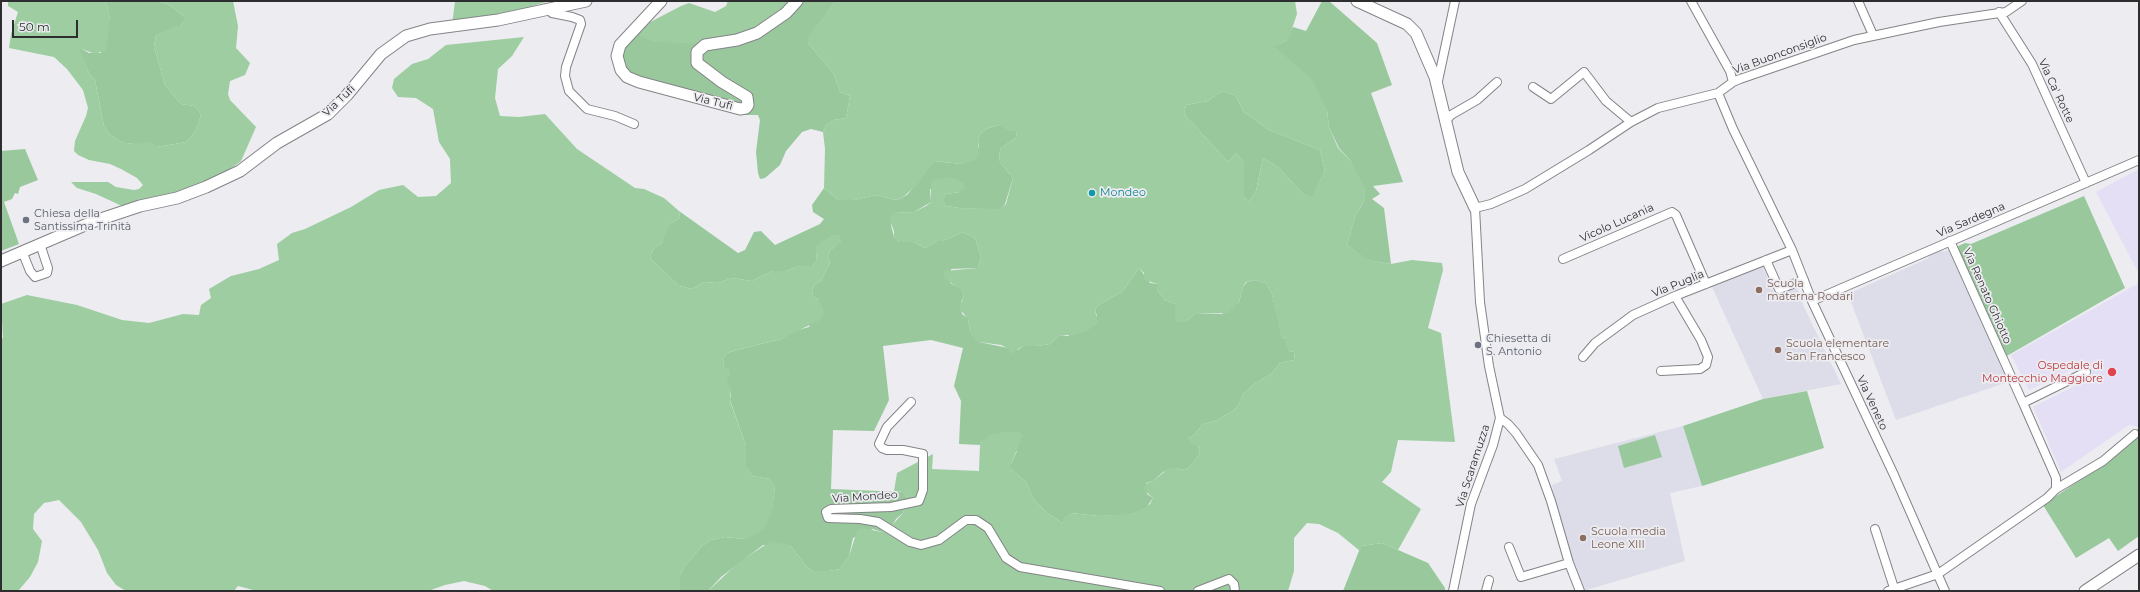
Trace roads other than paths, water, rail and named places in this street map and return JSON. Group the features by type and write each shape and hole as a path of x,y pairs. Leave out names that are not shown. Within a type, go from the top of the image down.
{"street":[{"name":"Via Tufi","path":"1,261 92,222 140,206 177,198 206,187 240,171 277,143 328,114 347,95 381,54 400,39 430,29 498,20 563,3 586,1"},
{"name":"Via Tufi","path":"661,1 620,45 617,56 621,70 628,77 639,82 743,109 748,105 747,97 722,82 697,63 697,52 705,46 749,37 757,33 786,13 797,1"},
{"path":"1357,1 1406,24 1416,33 1431,67 1438,87 1445,122 1458,172 1475,208 1480,302 1489,366 1500,418 1516,433 1538,465 1551,500 1569,564 1580,591"},
{"path":"1438,87 1438,73 1450,28 1455,1"},
{"path":"1691,1 1730,71 1732,82"},
{"path":"1858,1 1873,35"},
{"name":"Via Buonconsiglio","path":"1475,208 1491,204 1525,189 1589,150 1631,122 1658,108 1718,93 1732,82 1839,45 1873,35 2006,12 2022,1"},
{"path":"547,8 552,12 580,20 581,24 566,67 565,76 569,91 587,109 615,116 634,124"},
{"name":"Via Ca' Rotte","path":"1999,12 2032,64 2086,183"},
{"path":"1533,87 1551,99 1584,72 1606,101 1631,122"},
{"path":"1445,122 1451,115 1477,100 1497,82"},
{"name":"Via Veneto","path":"1718,93 1733,129 1792,250 1812,301 1945,591"},
{"name":"Via Sardegna","path":"1812,301 2139,160"},
{"name":"Vicolo Lucania","path":"1563,259 1672,212 1676,215 1706,284"},
{"name":"Via Renato Ghiotto","path":"1950,241 2056,478 2056,490"},
{"path":"22,251 30,271 35,277 47,273 40,244"},
{"name":"Via Puglia","path":"1583,357 1595,343 1633,315 1675,296 1792,250"},
{"path":"1766,260 1779,289 1804,280"},
{"path":"1661,372 1700,369 1706,365 1708,357 1701,340 1675,296"},
{"path":"2023,403 2086,372"},
{"name":"Via Mondeo","path":"911,402 887,427 879,444 882,448 887,450 903,450 923,454 923,490 919,501 891,507 831,509 826,512 828,518 856,518 878,522 910,542 921,545 939,540 966,520 976,520 988,528 1006,558 1020,567 1160,591"},
{"name":"Via Scaramuzza","path":"1453,591 1471,504 1493,445 1500,418"},
{"path":"1875,529 1893,590 1938,574 2048,498 2056,490 2103,460 2135,434"},
{"path":"1509,547 1521,577 1524,578 1569,564"},
{"path":"2085,591 2139,554"},
{"path":"1198,591 1229,579 1234,584 1235,591"},
{"path":"1486,591 1488,580"}],"place":[{"name":"Mondeo","path":"1092,193"},
{"name":"Chiesa della Santissima Trinità","path":"26,220"},
{"name":"Scuola materna Rodari","path":"1759,290"},
{"name":"Chiesetta di S. Antonio","path":"1478,345"},
{"name":"Scuola elementare San Francesco","path":"1778,350"},
{"name":"Ospedale di Montecchio Maggiore","path":"2112,372"},
{"name":"Scuola media Leone XIII","path":"1583,538"}]}
